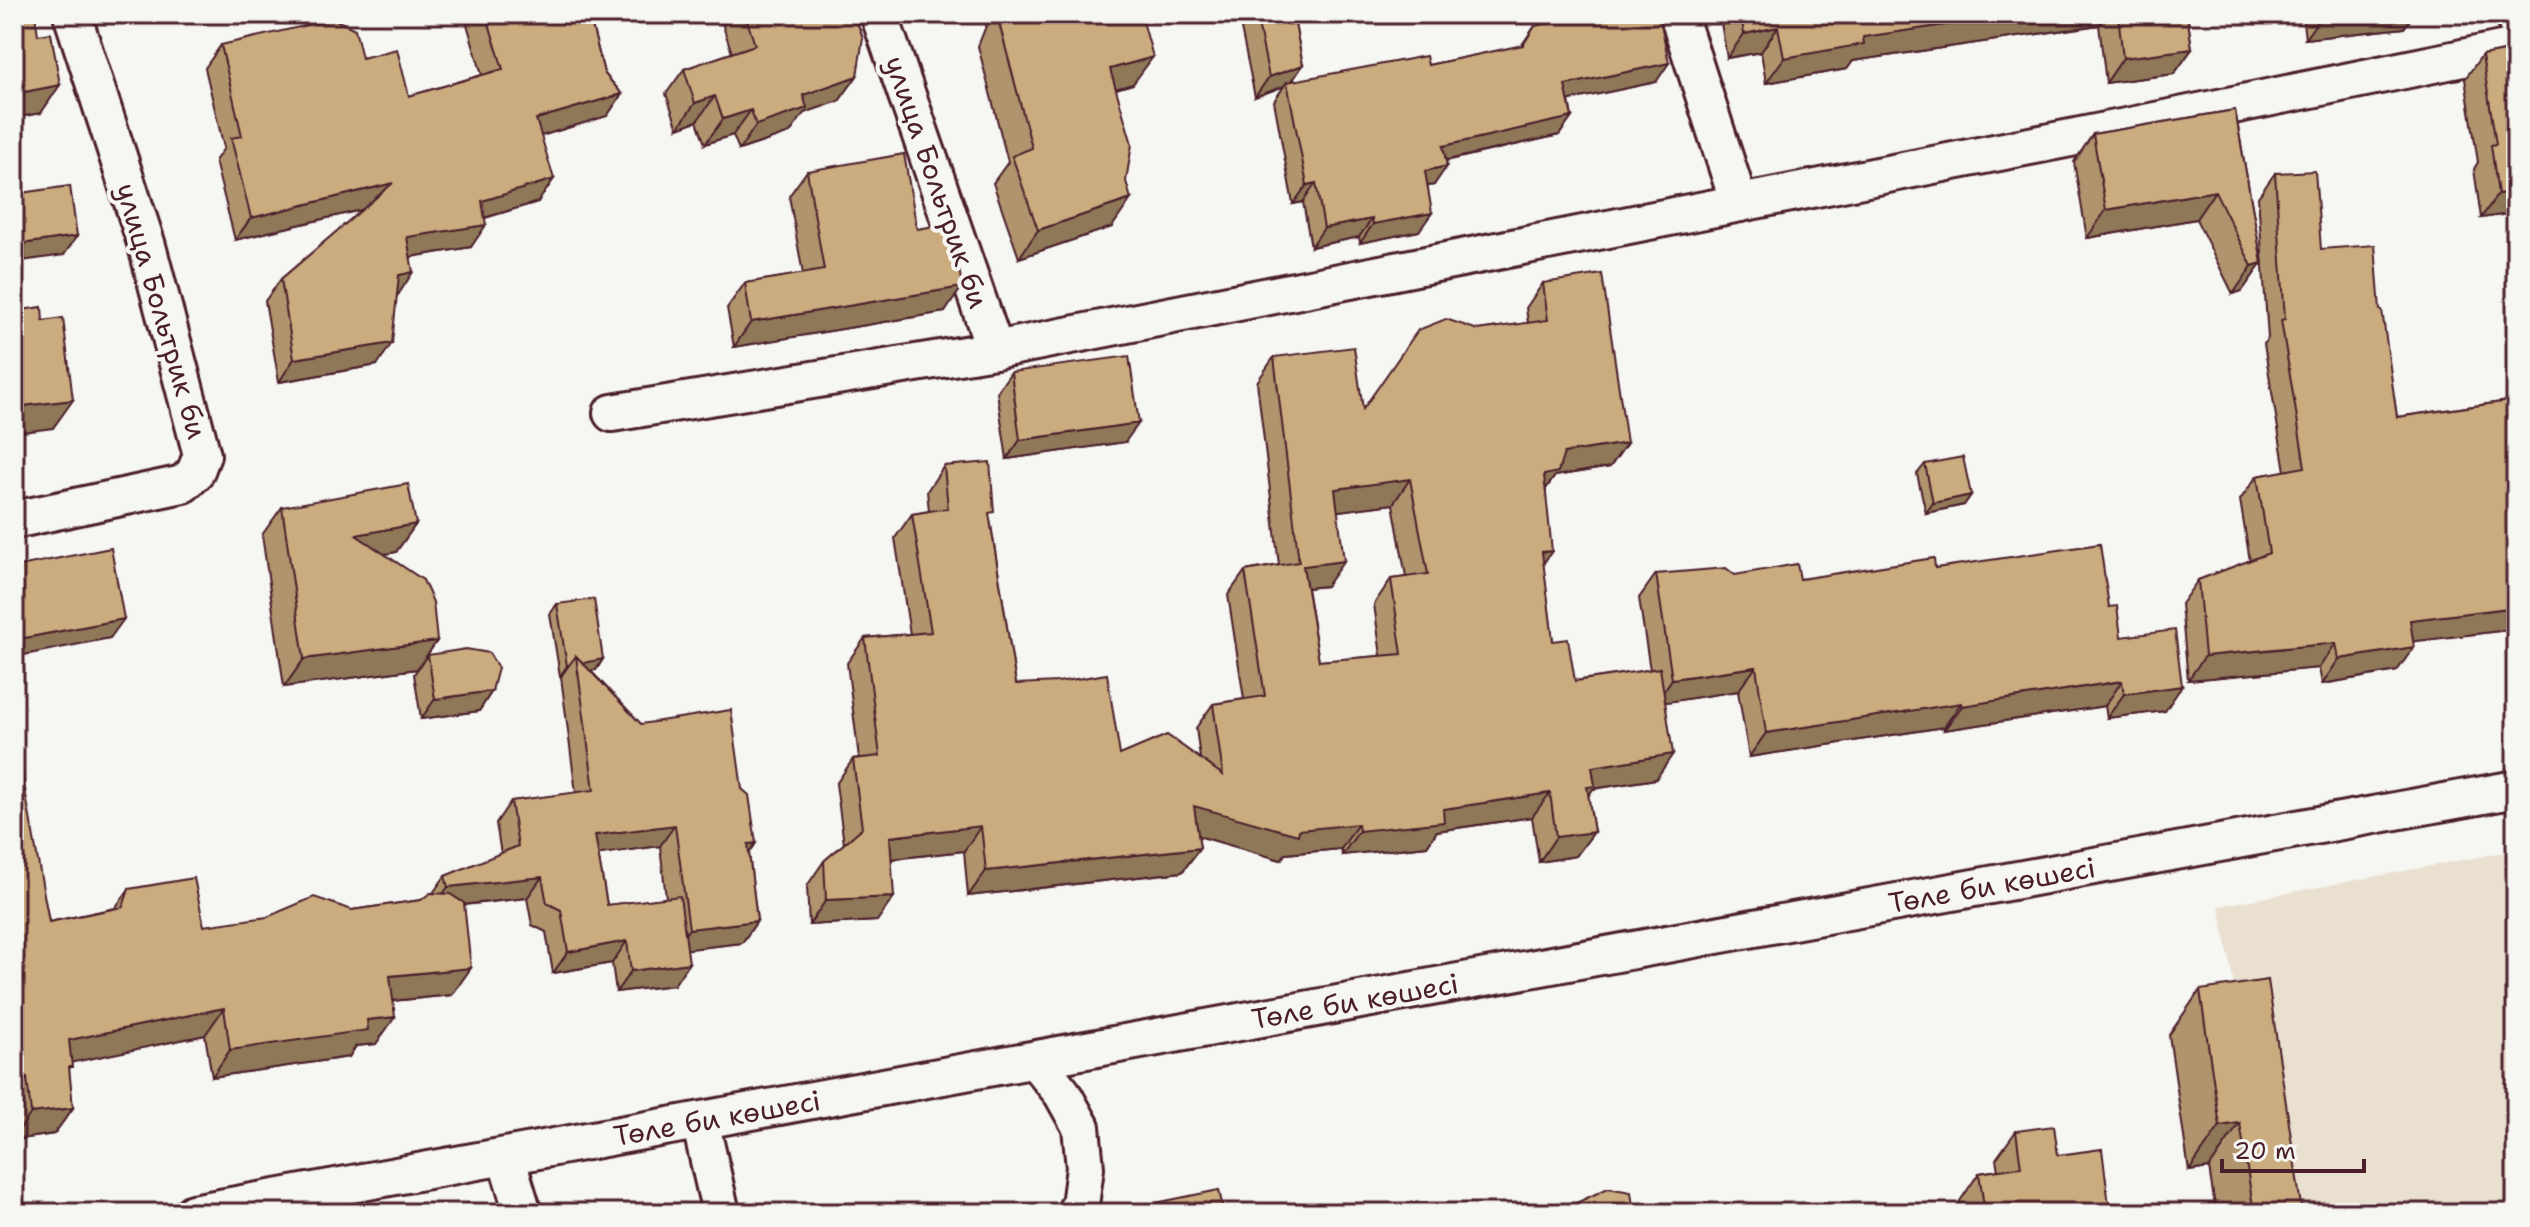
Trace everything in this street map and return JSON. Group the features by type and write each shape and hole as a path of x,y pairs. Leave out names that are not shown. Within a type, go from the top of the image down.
{"street":[{"name":"улица Больтрик би","path":"14,520 183,484 195,473 202,455 147,246 72,14"},
{"name":"улица Больтрик би","path":"879,14 995,350"},
{"path":"1678,14 1739,203"},
{"path":"2513,14 2516,21"},
{"path":"612,413 995,350 2516,47"},
{"name":"Төле би көшесі","path":"193,1213 2516,789"},
{"path":"1035,1060 1062,1093 1081,1127 1085,1168 1080,1205 1075,1213"},
{"path":"700,1121 721,1213"},
{"path":"506,1157 523,1213"}],"shaded area":[{"path":"2516,850 2516,1213 2278,1213 2219,906"}],"building":[{"path":"14,14 35,14 38,35 51,33 60,85 14,94"},
{"path":"486,14 589,14 604,73 622,94 536,119 554,179 482,201 486,225 407,237 413,272 399,275 392,343 294,359 281,279 393,183 251,218 231,138 242,136 221,45 334,19 355,29 362,58 397,49 409,96 503,69"},
{"path":"745,14 854,14 863,38 857,76 803,95 807,108 756,125 751,110 723,119 715,96 695,103 684,69 755,45"},
{"path":"999,14 1141,14 1153,57 1110,69 1132,144 1126,181 1131,199 1038,230 1012,156 1032,148"},
{"path":"1256,14 1293,14 1303,65 1269,77"},
{"path":"1592,14 1659,14 1669,63 1565,85 1572,117 1443,146 1447,166 1425,171 1432,213 1373,224 1372,219 1324,228 1316,183 1307,185 1287,82 1426,56 1428,65 1523,45 1535,26"},
{"path":"1741,14 2019,14 1863,37 1864,44 1784,58 1778,27 1744,34"},
{"path":"2118,14 2187,14 2192,49 2123,58"},
{"path":"2516,49 2516,191 2498,194 2491,145 2496,144 2482,55"},
{"path":"2235,110 2262,263 2252,266 2215,191 2106,210 2093,134"},
{"path":"904,154 917,229 952,223 962,287 751,322 745,283 824,270 807,171"},
{"path":"2315,171 2321,249 2375,245 2380,310 2397,417 2516,400 2516,607 2410,620 2414,647 2339,659 2336,643 2205,656 2198,580 2269,553 2257,476 2305,467 2281,320 2285,319 2275,173"},
{"path":"70,186 77,236 14,245 14,194"},
{"path":"1602,274 1627,443 1564,453 1558,472 1544,475 1552,551 1542,552 1553,641 1568,639 1575,681 1660,668 1673,754 1592,767 1595,786 1587,787 1594,832 1556,837 1550,793 1443,809 1444,822 1359,831 1358,824 1299,830 1298,835 1194,806 1200,848 986,871 981,826 890,837 894,897 826,900 824,861 862,828 853,759 880,756 865,638 931,632 912,514 948,508 944,466 990,462 994,512 989,513 1016,684 1058,682 1107,674 1120,755 1167,735 1223,775 1213,704 1265,696 1245,571 1299,562 1274,357 1354,347 1363,409 1418,330 1446,319 1478,330 1548,320 1543,283","holes":["1410,479 1428,574 1391,579 1402,654 1319,661 1303,566 1344,561 1335,489"]},
{"path":"42,307 43,321 63,318 73,400 14,407 14,311"},
{"path":"1129,356 1139,423 1020,440 1011,372"},
{"path":"1963,457 1971,495 1933,503 1925,464"},
{"path":"408,484 416,524 356,535 423,580 433,602 437,641 304,659 282,507"},
{"path":"2100,544 2109,607 2117,606 2121,637 2175,630 2182,686 2124,694 2122,681 1766,733 1756,667 1672,679 1656,574 1726,568 1735,575 1797,564 1800,579 1934,558 1935,568"},
{"path":"111,548 124,619 14,640 14,567"},
{"path":"594,599 603,659 583,663 576,656 567,666 557,604"},
{"path":"466,649 489,653 498,668 492,691 435,699 428,655"},
{"path":"576,656 641,724 731,710 742,789 749,795 756,843 748,844 757,921 689,929 675,825 595,835 607,905 680,896 689,963 631,971 627,941 568,952 561,910 547,903 542,877 448,887 445,876 518,846 511,801 594,790"},
{"path":"14,748 18,751 49,922 123,907 129,889 194,878 204,926 267,917 314,897 352,910 421,900 430,893 450,894 464,903 471,968 390,976 395,1017 367,1020 368,1030 230,1050 224,1008 69,1040 73,1108 31,1113 27,1078 20,1080 14,1032"},
{"path":"2268,980 2302,1213 2254,1213 2240,1123 2220,1126 2200,990"},
{"path":"2054,1126 2058,1155 2102,1149 2110,1213 1985,1213 1979,1173 2021,1167 2016,1131"},
{"path":"1608,1188 1631,1192 1634,1213 1555,1213"},
{"path":"1219,1190 1224,1213 1132,1213 1131,1208"}]}
